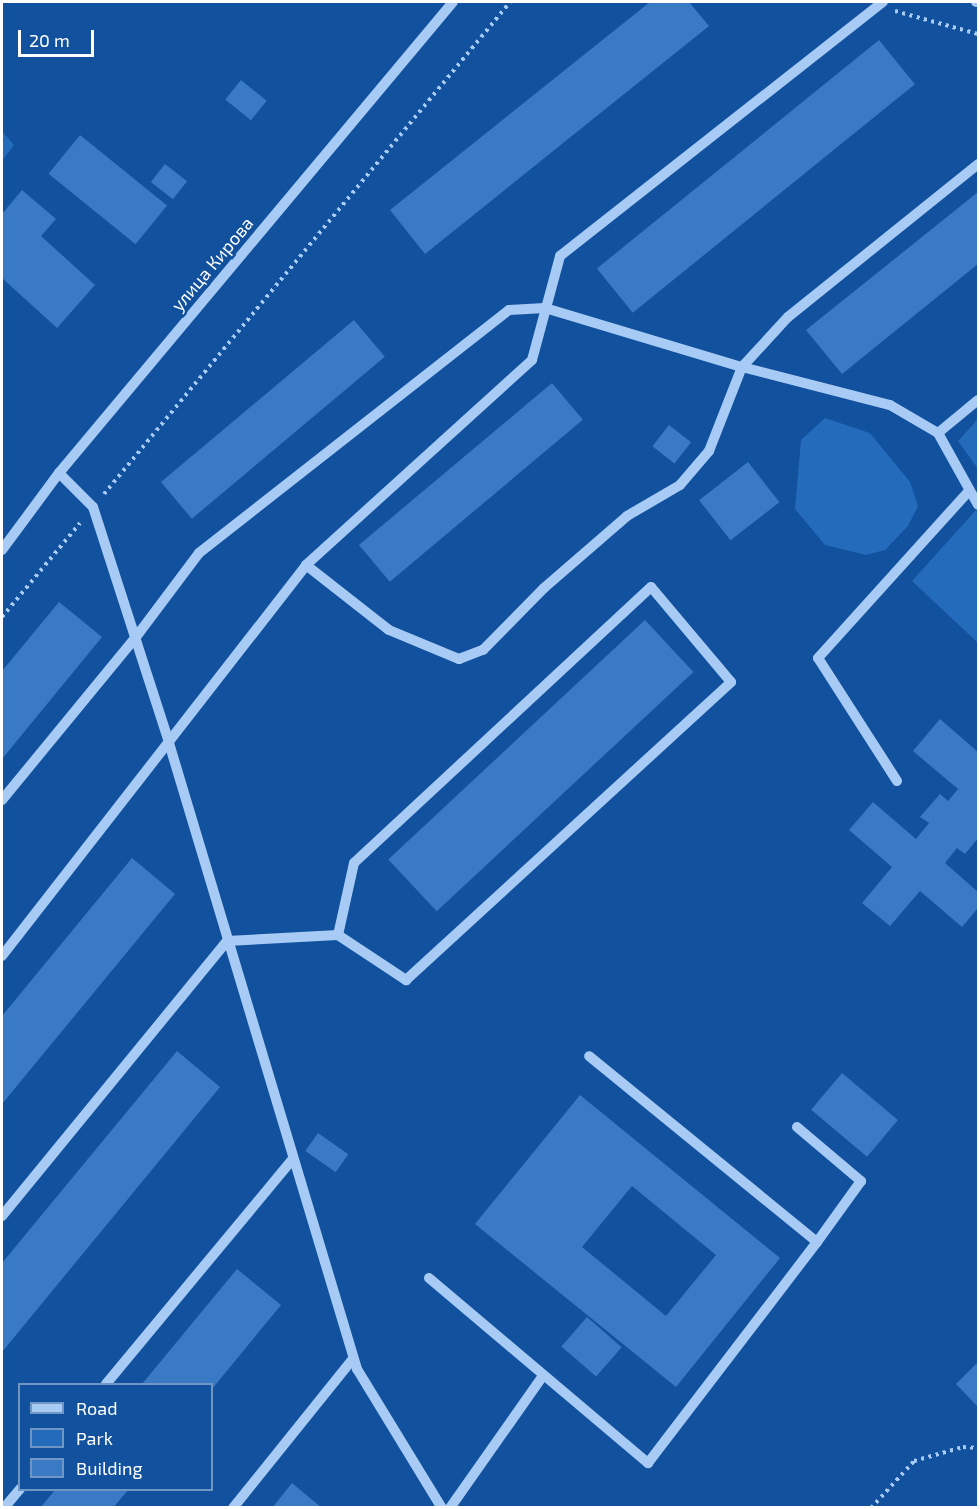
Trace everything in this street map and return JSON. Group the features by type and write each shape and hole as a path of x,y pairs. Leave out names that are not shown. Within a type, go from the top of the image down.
{"street":[{"name":"улица Кирова","path":"2,550 59,473 453,2"},
{"path":"2,956 306,565 532,360 560,256 880,4"},
{"path":"306,565 389,630 459,659 483,650 544,588 627,516 680,485 709,452 742,367 788,317 978,164"},
{"path":"2,800 136,637 199,553 509,310 545,308 742,367 890,405 938,433 978,505"},
{"path":"938,433 978,400"},
{"path":"59,473 93,507 169,743 353,1359 442,1508"},
{"path":"897,781 818,658 969,491"},
{"path":"2,1216 227,941 338,935 406,980 731,682 651,587 354,863 338,935"},
{"path":"589,1056 817,1242"},
{"path":"429,1278 542,1377 648,1463 861,1181 797,1127"},
{"path":"107,1383 293,1159"},
{"path":"233,1508 353,1359"},
{"path":"450,1508 542,1377"},
{"path":"4,1508 18,1491"}],"path":[{"path":"2,617 510,2"},
{"path":"880,4 978,34"},
{"path":"871,1508 914,1461 963,1447 978,1448"}],"green space":[{"path":"2,131 14,145 2,161"},
{"path":"825,418 870,433 910,482 918,506 908,526 885,550 866,555 825,545 795,509 801,440"},
{"path":"978,421 978,469 958,441"},
{"path":"976,510 978,513 978,643 912,581"}],"building":[{"path":"650,2 689,2 709,26 425,254 390,210"},
{"path":"879,40 915,84 633,313 597,268"},
{"path":"241,80 267,101 251,120 225,99"},
{"path":"80,135 167,205 136,244 49,174"},
{"path":"165,164 187,181 173,199 151,182"},
{"path":"22,190 56,219 41,236 95,285 57,328 2,278 2,214"},
{"path":"978,192 978,264 842,374 806,330"},
{"path":"354,320 385,357 192,519 161,482"},
{"path":"552,383 583,420 390,582 359,545"},
{"path":"669,425 691,442 674,464 652,446"},
{"path":"748,462 779,502 731,540 699,500"},
{"path":"59,602 102,637 2,759 2,671"},
{"path":"645,620 693,672 437,911 388,859"},
{"path":"940,719 978,752 978,838 965,854 957,848 945,863 978,892 978,908 962,927 920,891 890,926 862,903 892,867 849,830 873,802 916,839 929,823 920,817 940,794 948,801 958,789 913,751"},
{"path":"132,858 175,894 2,1104 2,1016"},
{"path":"177,1051 220,1087 2,1352 2,1263"},
{"path":"842,1073 898,1120 867,1157 811,1110"},
{"path":"580,1095 780,1258 676,1387 475,1224","holes":["632,1186 716,1255 666,1316 582,1247"]},
{"path":"318,1133 348,1154 336,1172 305,1151"},
{"path":"237,1269 281,1305 213,1388 213,1383 143,1383"},
{"path":"587,1317 622,1347 596,1377 561,1346"},
{"path":"978,1362 978,1407 956,1384"},
{"path":"292,1483 322,1508 272,1508"},
{"path":"54,1491 127,1491 113,1508 40,1508"}]}
